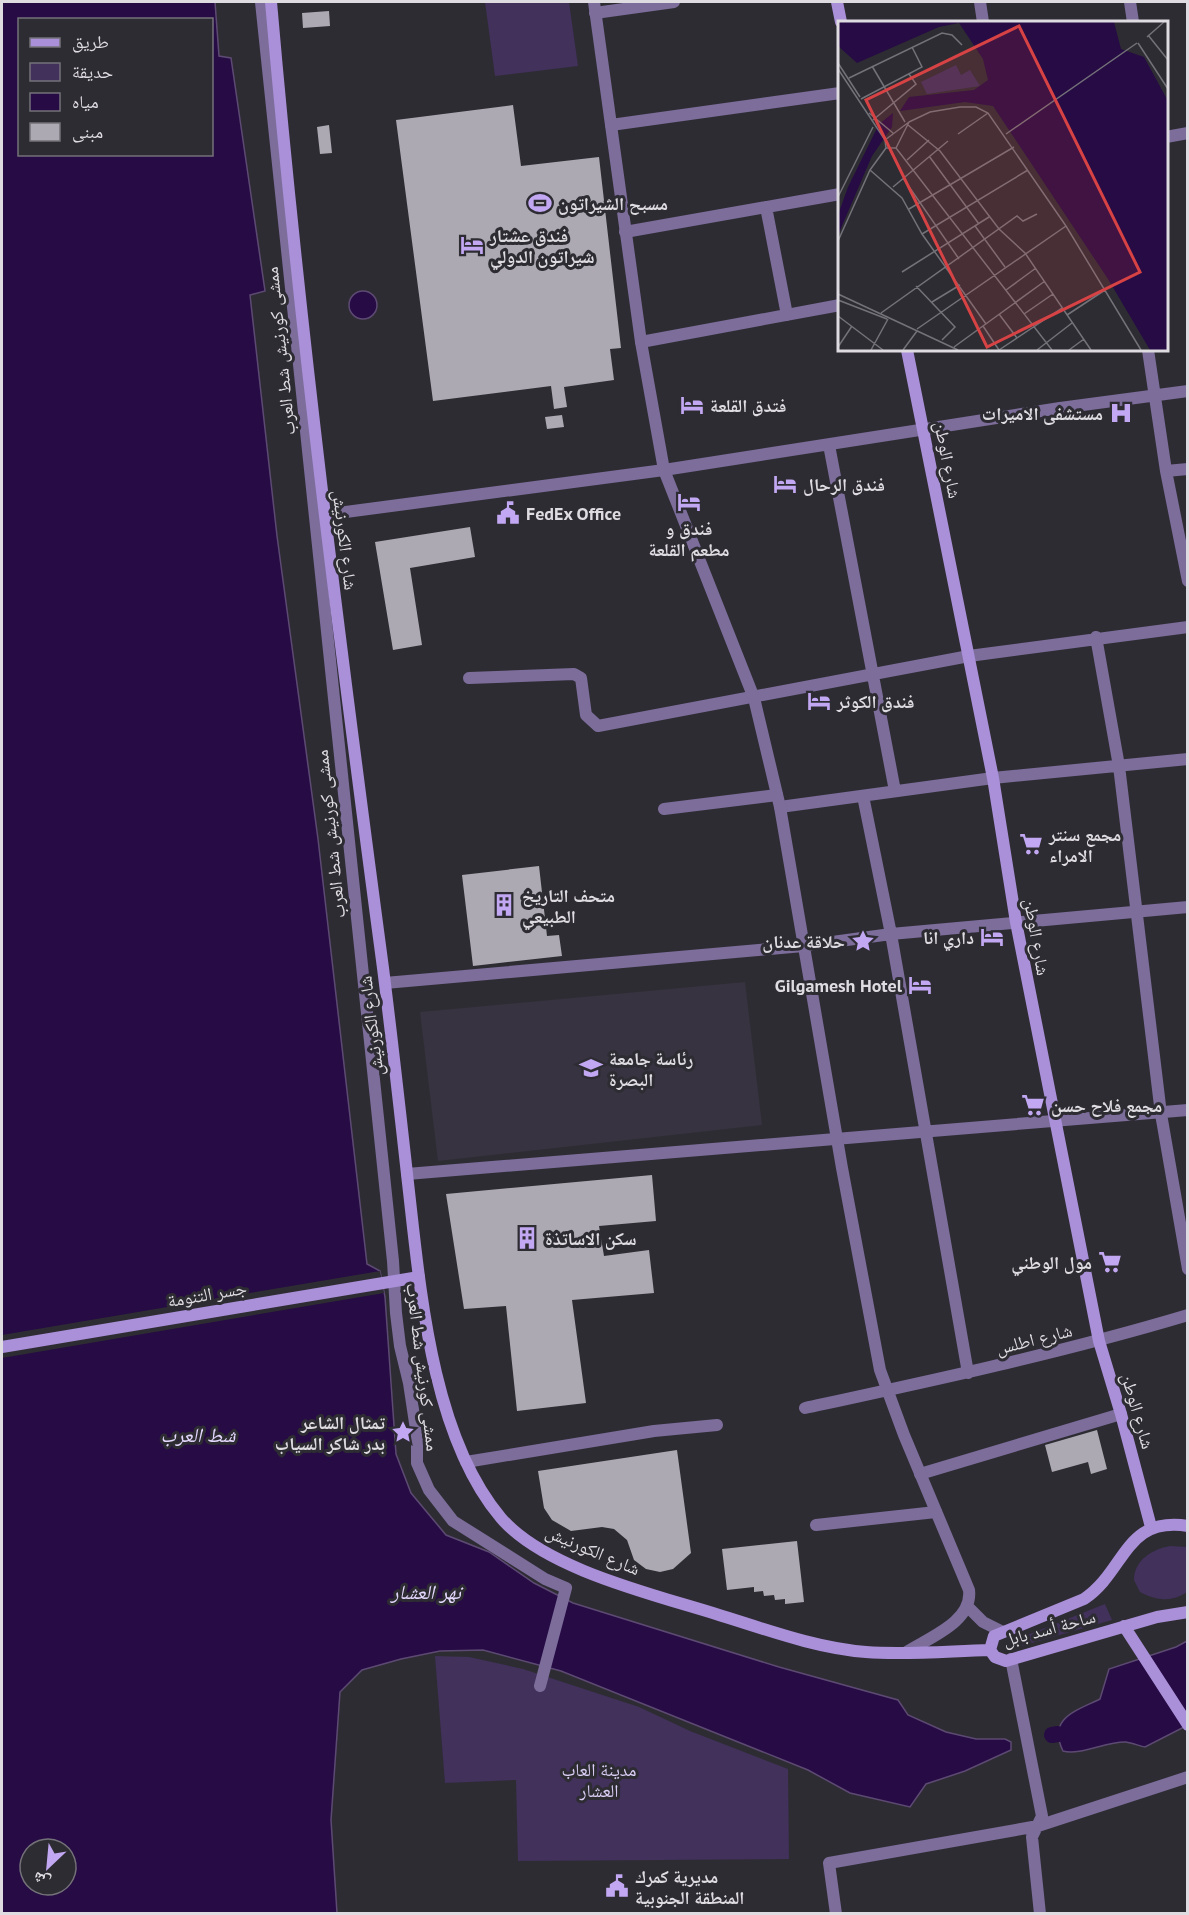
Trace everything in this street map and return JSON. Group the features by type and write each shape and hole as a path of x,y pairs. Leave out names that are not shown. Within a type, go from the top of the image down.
{"main road":[{"name":"شارع الكورنيش","path":"271,2 288,208 323,515 385,983 419,1277 441,1390 466,1462 490,1504 521,1537 589,1572 716,1614 824,1645 866,1652 990,1650"},
{"path":"837,2 841,21"},
{"name":"شارع الوطن","path":"907,351 993,778 1016,922 1053,1121 1099,1341 1151,1527"},
{"name":"جسر التنومة","path":"2,1347 419,1277"},
{"path":"1151,1527 1169,1523 1188,1526"},
{"name":"ساحة أسد بابل","path":"1151,1527 1131,1542 1105,1581 1091,1595 1003,1632 991,1640 990,1650 1000,1660 1011,1659 1124,1626 1188,1612"},
{"path":"1124,1626 1142,1650 1188,1725"}],"street":[{"name":"ممشى كورنيش شط العرب","path":"261,2 393,1261 396,1313 417,1436 417,1463 429,1490 453,1521 545,1579 566,1588 540,1686"},
{"path":"674,2 595,7 625,232 641,342 664,470 754,698 778,801 878,1359 887,1390 920,1474 969,1590 968,1607 960,1618 906,1653"},
{"path":"980,2 984,21"},
{"path":"1130,2 1133,21"},
{"path":"611,125 838,93"},
{"path":"1168,137 1188,133"},
{"path":"625,232 838,194"},
{"path":"766,207 787,315"},
{"path":"641,342 838,305"},
{"path":"1148,351 1166,471 1188,581"},
{"path":"323,515 664,470 923,428 1188,391"},
{"path":"828,445 895,791"},
{"path":"1166,471 1188,469"},
{"path":"470,678 574,674 581,678 586,715 598,726 969,656 1096,637 1188,627"},
{"path":"1096,637 1119,766 1161,1114 1188,1269"},
{"path":"664,809 863,796 993,778 1188,759"},
{"path":"863,796 891,934 968,1373"},
{"path":"385,983 803,946 891,934 1188,907"},
{"path":"407,1174 1188,1110"},
{"name":"شارع اطلس","path":"805,1408 968,1373 1099,1341 1188,1315"},
{"path":"920,1474 1121,1414"},
{"path":"466,1462 654,1431 717,1425"},
{"path":"816,1525 936,1512"},
{"path":"968,1607 983,1622 1003,1632"},
{"path":"1011,1659 1042,1816 1032,1845 1040,1914"},
{"path":"836,1914 829,1863 1038,1826 1188,1777"}],"shaded area":[{"name":"رئاسة جامعة البصرة","path":"745,982 762,1125 438,1161 420,1012"}],"green space":[{"path":"485,2 569,2 578,66 495,76"},
{"path":"1170,1546 1187,1547 1187,1592 1164,1599 1140,1592 1134,1580 1137,1567 1151,1553"},
{"path":"1105,1604 1112,1620 1014,1648 1012,1641"},
{"name":"مدينة العاب العشار","path":"435,1656 469,1657 523,1669 639,1707 690,1731 788,1769 789,1859 518,1861 516,1780 445,1783"}],"water":[{"name":"شط العرب","path":"2,2 215,2 219,56 231,58 265,291 250,295 277,536 318,839 367,1264 380,1271 385,1297 396,1454 411,1493 446,1535 489,1552 534,1583 573,1603 779,1667 898,1700 908,1715 946,1732 976,1739 1005,1739 1011,1742 1011,1750 965,1771 926,1784 910,1807 850,1793 808,1770 561,1671 483,1650 440,1651 362,1670 340,1692 331,1820 337,1913 2,1914"},
{"path":"363,291 373,295 377,305 373,315 363,319 353,315 349,305 353,295"},
{"path":"1187,1641 1188,1725 1145,1747 1119,1742 1077,1752 1063,1751 1059,1740 1061,1723 1074,1712 1100,1699 1109,1669 1176,1647"}],"pier":[{"path":"380,1271 384,1293 2,1358 2,1335"}],"building":[{"path":"329,11 330,26 303,28 302,13"},
{"name":"فندق عشتار شيراتون الدولي","path":"513,105 521,166 599,157 621,348 610,349 614,380 564,387 567,407 554,409 551,386 433,401 396,120"},
{"path":"329,125 332,153 320,154 317,127"},
{"path":"562,415 564,427 547,429 545,417"},
{"path":"470,527 475,557 410,568 422,645 393,650 375,542"},
{"name":"متحف التاريخ الطبيعي","path":"539,866 547,936 559,935 562,956 473,966 462,875"},
{"name":"سكن الاساتذة","path":"652,1175 656,1221 599,1226 604,1256 649,1250 654,1293 572,1300 586,1403 517,1411 506,1306 464,1309 446,1194"},
{"path":"1097,1430 1107,1469 1091,1474 1088,1462 1052,1472 1045,1445"},
{"path":"677,1450 691,1553 673,1569 660,1572 646,1569 634,1560 627,1540 614,1529 602,1527 571,1531 552,1520 544,1508 538,1471"},
{"path":"797,1541 804,1602 785,1604 785,1599 775,1600 774,1595 764,1596 763,1591 754,1592 754,1587 727,1590 722,1549"}],"waterway":[{"path":"1052,1735 1058,1734"}],"place":[{"name":"مسبح الشيراتون","path":"540,203"},
{"name":"فندق عشتار شيراتون الدولي","path":"472,245"},
{"name":"فتدق القلعة","path":"692,405"},
{"name":"مستشفى الاميرات","path":"1121,413"},
{"name":"فندق الرحال","path":"785,484"},
{"name":"فندق و مطعم القلعة","path":"689,502"},
{"name":"FedEx Office","path":"508,513"},
{"name":"فندق الكوثر","path":"819,701"},
{"name":"مجمع سنتر الامراء","path":"1031,844"},
{"name":"متحف التاريخ الطبيعي","path":"504,905"},
{"name":"داري انا","path":"992,937"},
{"name":"حلاقة عدنان","path":"863,941"},
{"name":"Gilgamesh Hotel","path":"920,985"},
{"name":"رئاسة جامعة البصرة","path":"591,1068"},
{"name":"مجمع فلاح حسن","path":"1033,1105"},
{"name":"سكن الاساتذة","path":"527,1238"},
{"name":"مول الوطني","path":"1110,1262"},
{"name":"تمثال الشاعر بدر شاكر السياب","path":"403,1432"},
{"name":"مديرية كمرك المنطقة الجنوبية","path":"617,1886"}],"water label":[{"name":"نهر العشار","path":"426,1592"}]}
